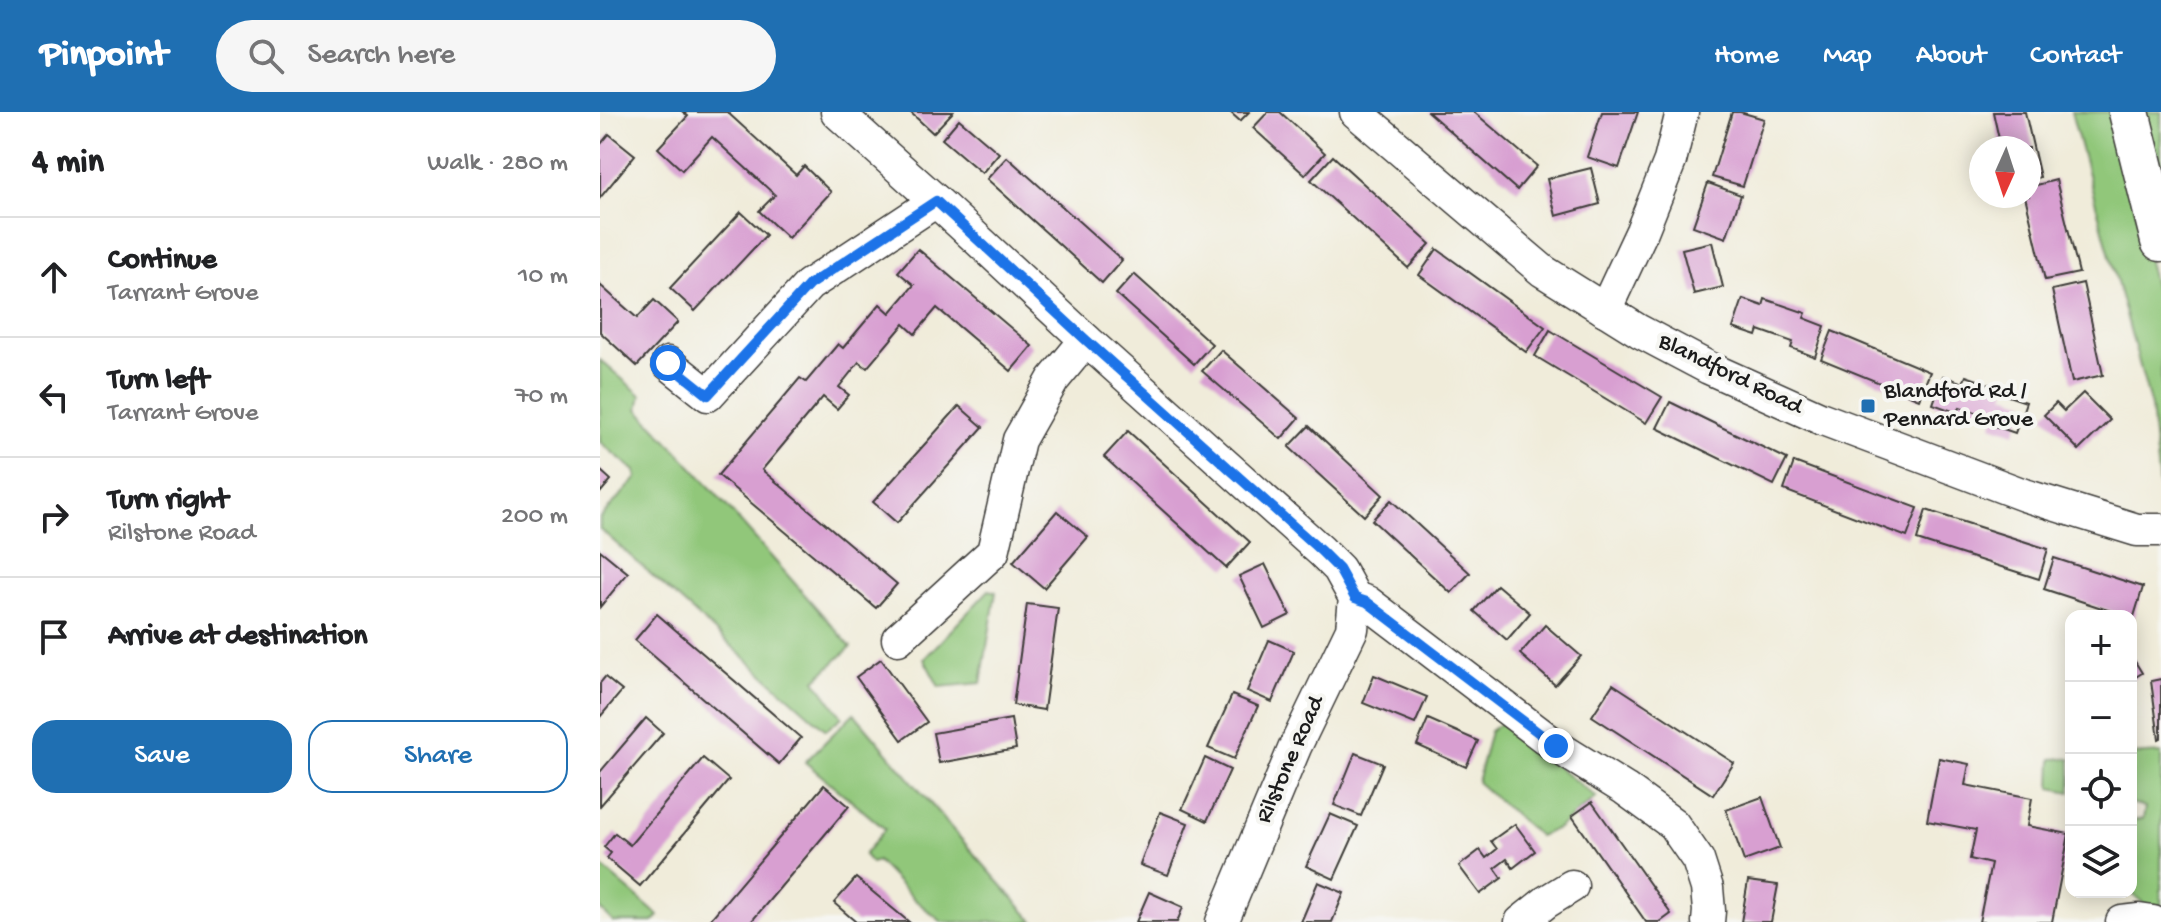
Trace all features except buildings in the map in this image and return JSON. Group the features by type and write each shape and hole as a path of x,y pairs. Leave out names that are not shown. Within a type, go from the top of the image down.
{"main road":[{"path":"2129,112 2161,241"}],"street":[{"path":"837,112 1339,569 1355,598 1367,602 1556,746 1625,789 1673,824 1698,860 1707,888 1708,922"},
{"name":"Blandford Road","path":"1356,112 1543,271 1639,331 1709,368 1820,418 2024,495 2137,530 2161,530"},
{"path":"1605,310 1664,175 1682,112"},
{"path":"668,363 708,395 809,285 936,201"},
{"path":"898,639 993,552 1019,440 1053,380 1086,340"},
{"name":"Rilstone Road","path":"1222,922 1295,747 1352,629 1355,598"},
{"path":"2122,922 2153,922"}],"green space":[{"path":"2071,112 2112,112 2161,315 2159,486 2151,407"},
{"path":"2144,112 2161,112 2161,184"},
{"path":"600,360 641,395 638,409 851,647 815,680 842,717 826,730 600,529 600,518 637,478 635,471 600,442"},
{"path":"989,590 996,592 981,683 939,687 924,659"},
{"path":"854,713 1034,922 942,922 915,900 877,861 871,863 864,855 885,829 805,762"},
{"path":"1501,723 1596,797 1558,828 1539,836 1477,782 1490,731"},
{"path":"2161,753 2161,906 2146,905 2137,898 2137,820 2143,819 2145,807 2137,805 2137,755"},
{"path":"2065,758 2065,791 2051,788 2052,759"},
{"path":"600,865 659,916 653,922 613,922 600,909"}],"place":[{"name":"Blandford Rd / Pennard Grove","path":"1868,406"}],"route":[{"path":"668,363 708,395 809,285 936,201 1321,551 1339,569 1355,598 1367,602 1556,746"}]}
